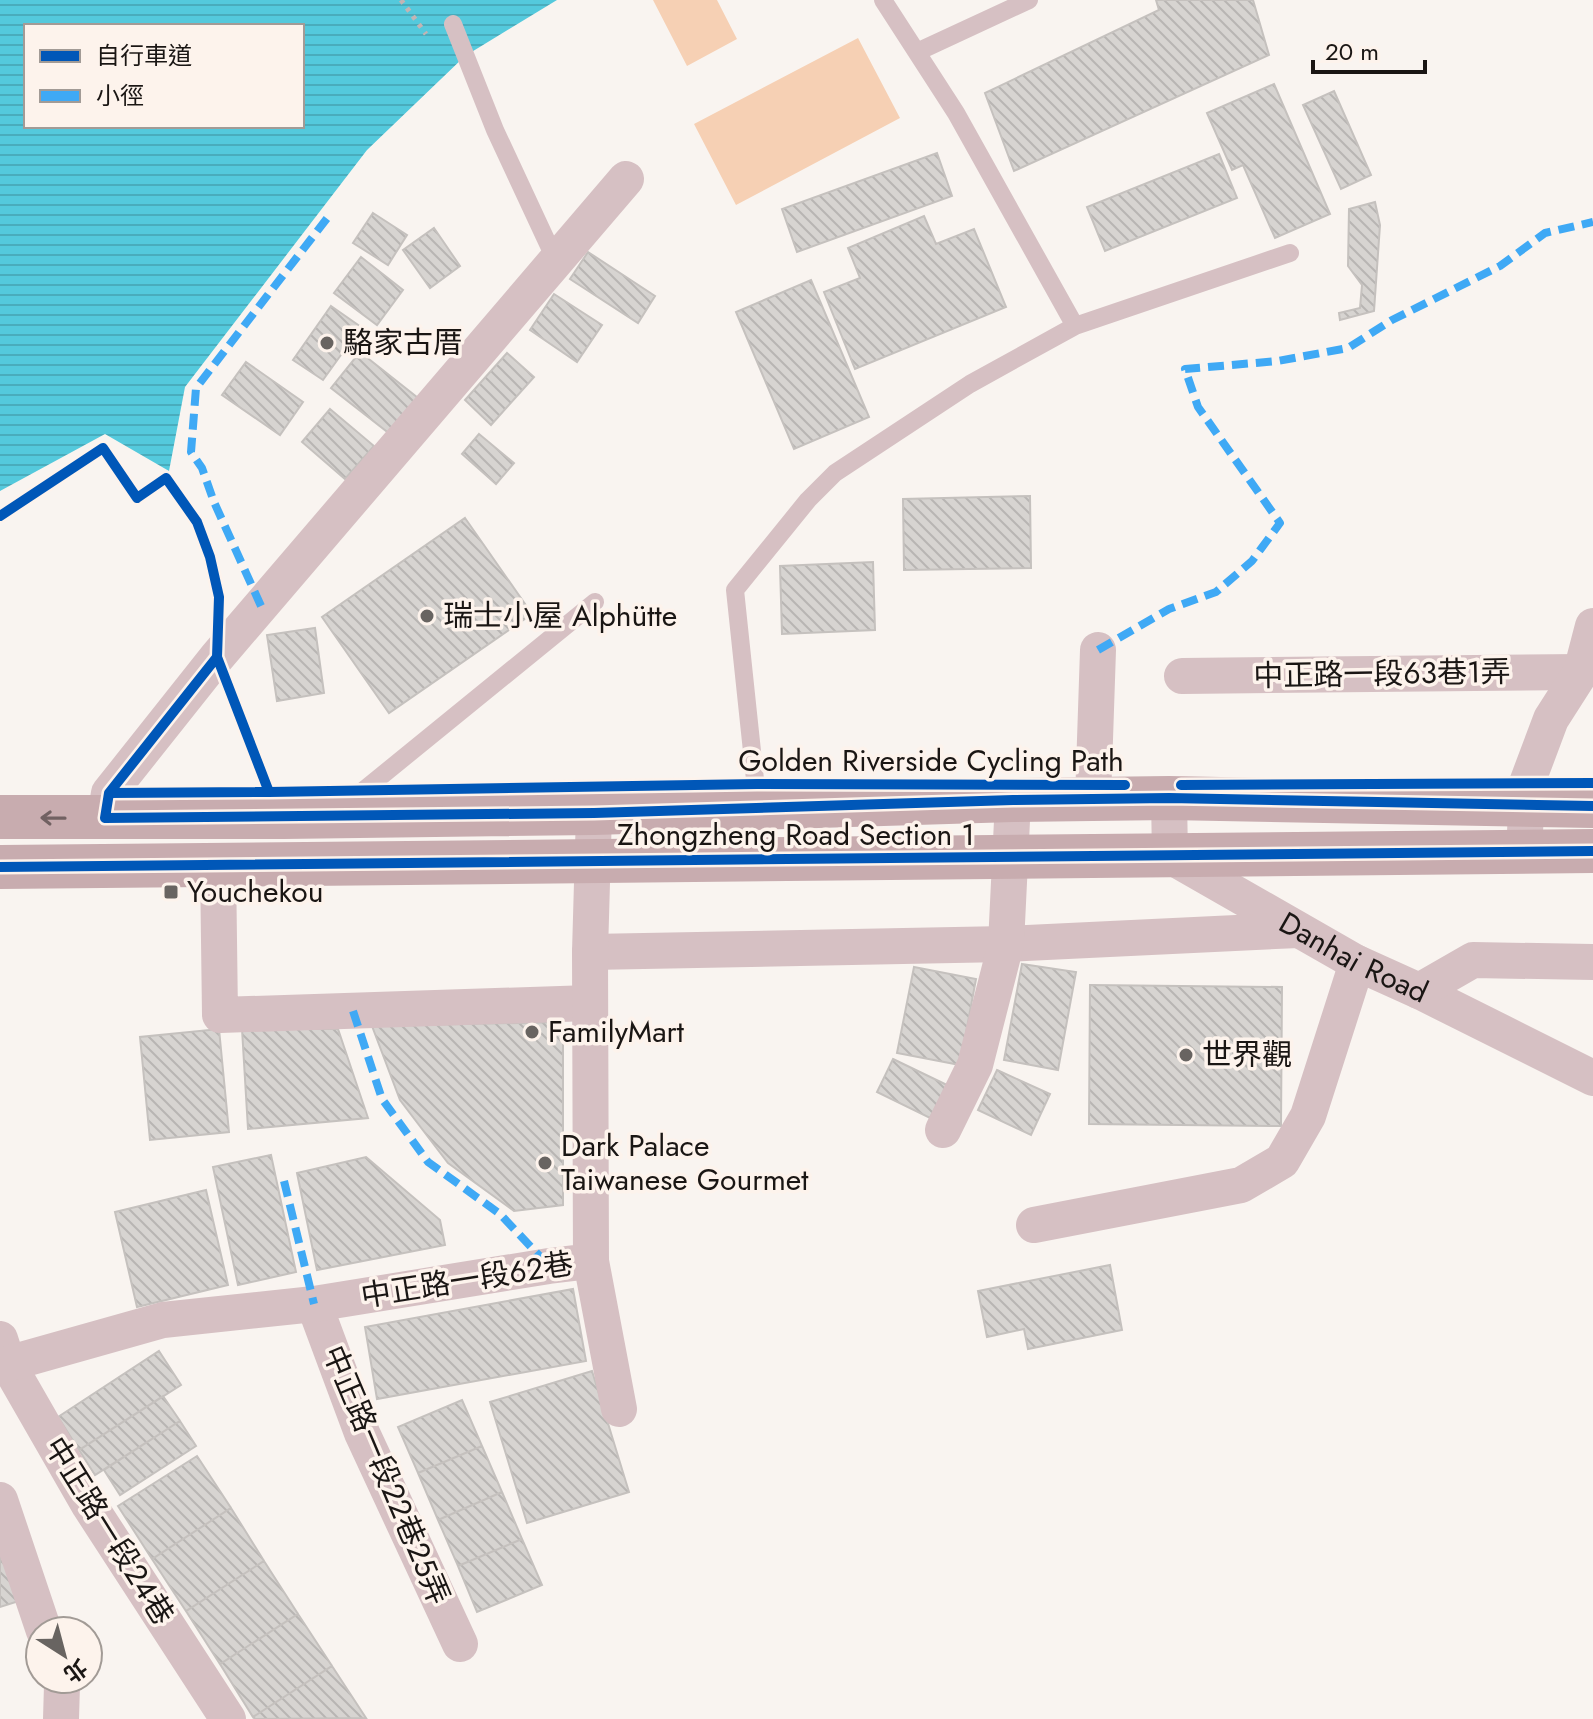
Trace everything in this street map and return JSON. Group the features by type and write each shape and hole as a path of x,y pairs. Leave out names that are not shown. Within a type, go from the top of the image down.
{"main road":[{"name":"Zhongzheng Road Section 1","path":"0,817 594,813 1169,798 1593,806"},
{"name":"Zhongzheng Road Section 1","path":"0,867 1593,851"}],"street":[{"path":"105,818 109,793 217,657 626,179"},
{"path":"1524,850 1527,783 1551,719 1581,672 1593,626"},
{"path":"1093,799 1098,650"},
{"name":"中正路一段63巷1弄","path":"1182,676 1581,672"},
{"path":"1169,798 1170,856"},
{"path":"943,1130 975,1065 1006,944 1013,800"},
{"name":"中正路一段62巷","path":"3,1356 163,1320 314,1304 591,1261 590,952 594,813"},
{"name":"Danhai Road","path":"1170,856 1357,963 1593,1078"},
{"path":"218,865 220,1015 590,1003"},
{"path":"590,952 1006,944 1298,930"},
{"path":"1419,991 1473,960 1593,962"},
{"path":"1034,1225 1241,1185 1282,1161 1308,1116 1357,963"},
{"path":"591,1261 619,1409"},
{"name":"中正路一段22巷25弄","path":"314,1304 362,1433 460,1644"},
{"name":"中正路一段24巷","path":"3,1356 89,1505 228,1719"},
{"path":"0,1500 39,1615"},
{"path":"61,1719 62,1695"}],"lane":[{"path":"883,0 956,113 1075,326"},
{"path":"917,52 1029,0"},
{"path":"453,24 495,130 558,259"},
{"path":"758,808 735,590 808,500 835,473 970,384 1075,326 1290,253"},
{"path":"362,816 364,790 595,602"}],"shaded area":[{"path":"653,0 717,0 737,39 687,66"},
{"path":"858,38 900,118 736,205 694,124"}],"water":[{"path":"0,0 557,0 465,56 367,150 185,387 169,471 105,434 0,491"}],"building":[{"path":"1156,0 1253,0 1269,55 1014,171 985,93 1159,10"},
{"path":"1274,84 1330,214 1275,238 1243,165 1232,170 1207,113"},
{"path":"1334,91 1371,175 1341,189 1303,105"},
{"path":"937,153 952,196 797,252 782,209"},
{"path":"1219,154 1237,198 1105,251 1087,207"},
{"path":"1375,202 1380,225 1374,311 1340,320 1339,313 1360,308 1362,285 1348,266 1349,209"},
{"path":"373,213 407,235 388,265 353,243"},
{"path":"924,216 936,244 974,229 1006,307 855,369 824,292 860,278 848,248"},
{"path":"434,228 460,266 430,288 403,250"},
{"path":"588,252 655,296 638,323 570,279"},
{"path":"361,257 403,290 377,325 334,293"},
{"path":"811,280 869,417 794,449 736,312"},
{"path":"554,294 602,325 577,362 530,330"},
{"name":"駱家古厝","path":"331,306 361,327 323,380 293,360"},
{"path":"360,352 418,398 390,434 331,388"},
{"path":"507,353 534,377 491,425 465,400"},
{"path":"246,362 303,402 280,435 222,395"},
{"path":"330,409 374,446 345,479 302,442"},
{"path":"479,434 514,463 496,484 462,454"},
{"path":"1030,496 1031,568 904,570 903,499"},
{"name":"瑞士小屋 Alphütte","path":"465,518 532,614 389,713 322,617"},
{"path":"873,562 875,630 782,634 780,566"},
{"path":"315,628 324,693 277,701 267,635"},
{"path":"1022,964 1076,972 1058,1070 1004,1060"},
{"path":"914,967 976,979 960,1065 897,1053"},
{"name":"世界觀","path":"1090,985 1282,987 1281,1126 1089,1124"},
{"path":"563,1022 563,1205 514,1211 448,1163 400,1100 372,1026"},
{"path":"219,1029 229,1132 150,1140 140,1037"},
{"path":"242,1029 338,1029 368,1118 248,1129"},
{"path":"893,1059 947,1085 930,1118 877,1092"},
{"path":"997,1070 1050,1094 1031,1135 978,1110"},
{"path":"271,1155 296,1272 238,1285 213,1167"},
{"path":"366,1157 440,1220 445,1245 317,1270 297,1173"},
{"path":"206,1190 228,1285 137,1307 115,1212"},
{"path":"1110,1265 1122,1330 1028,1349 1024,1329 987,1337 978,1291"},
{"path":"573,1289 586,1361 377,1399 365,1327"},
{"path":"159,1351 181,1385 79,1450 58,1417"},
{"path":"592,1371 629,1492 527,1523 490,1402"},
{"path":"163,1396 180,1421 95,1475 79,1450"},
{"path":"462,1400 482,1446 418,1473 398,1427"},
{"path":"180,1421 196,1446 120,1495 104,1470"},
{"path":"482,1446 502,1492 438,1520 418,1473"},
{"path":"197,1456 231,1508 152,1559 118,1506"},
{"path":"502,1492 522,1539 458,1566 438,1520"},
{"path":"231,1508 264,1561 186,1611 152,1559"},
{"path":"0,1535 25,1599 0,1607"},
{"path":"522,1539 542,1585 477,1612 458,1566"},
{"path":"264,1561 298,1614 220,1664 186,1611"},
{"path":"298,1614 332,1666 253,1717 220,1664"},
{"path":"332,1666 366,1718 253,1717"}],"marked path":[{"path":"261,606 202,468 191,452 196,388 328,217"},
{"path":"1098,650 1169,609 1216,592 1252,561 1280,523 1198,407 1185,369 1278,361 1348,348 1392,320 1500,266 1545,233 1593,222"},
{"path":"353,1011 382,1099 428,1162 500,1214 549,1266"},
{"path":"284,1181 314,1304"}],"cycle path":[{"path":"0,516 103,448 137,498 166,478 197,522 210,557 219,597 217,657 269,792"},
{"path":"217,657 109,793 105,818 594,813 1169,798 1593,806"},
{"path":"1181,785 1593,783"},
{"name":"Golden Riverside Cycling Path","path":"109,793 757,784 1125,785"},
{"path":"0,867 1593,851"}],"place":[{"name":"駱家古厝","path":"327,343"},
{"name":"瑞士小屋 Alphütte","path":"427,616"},
{"name":"Youchekou","path":"171,892"},
{"name":"FamilyMart","path":"532,1032"},
{"name":"世界觀","path":"1186,1055"},
{"name":"Dark Palace Taiwanese Gourmet","path":"545,1163"}]}
